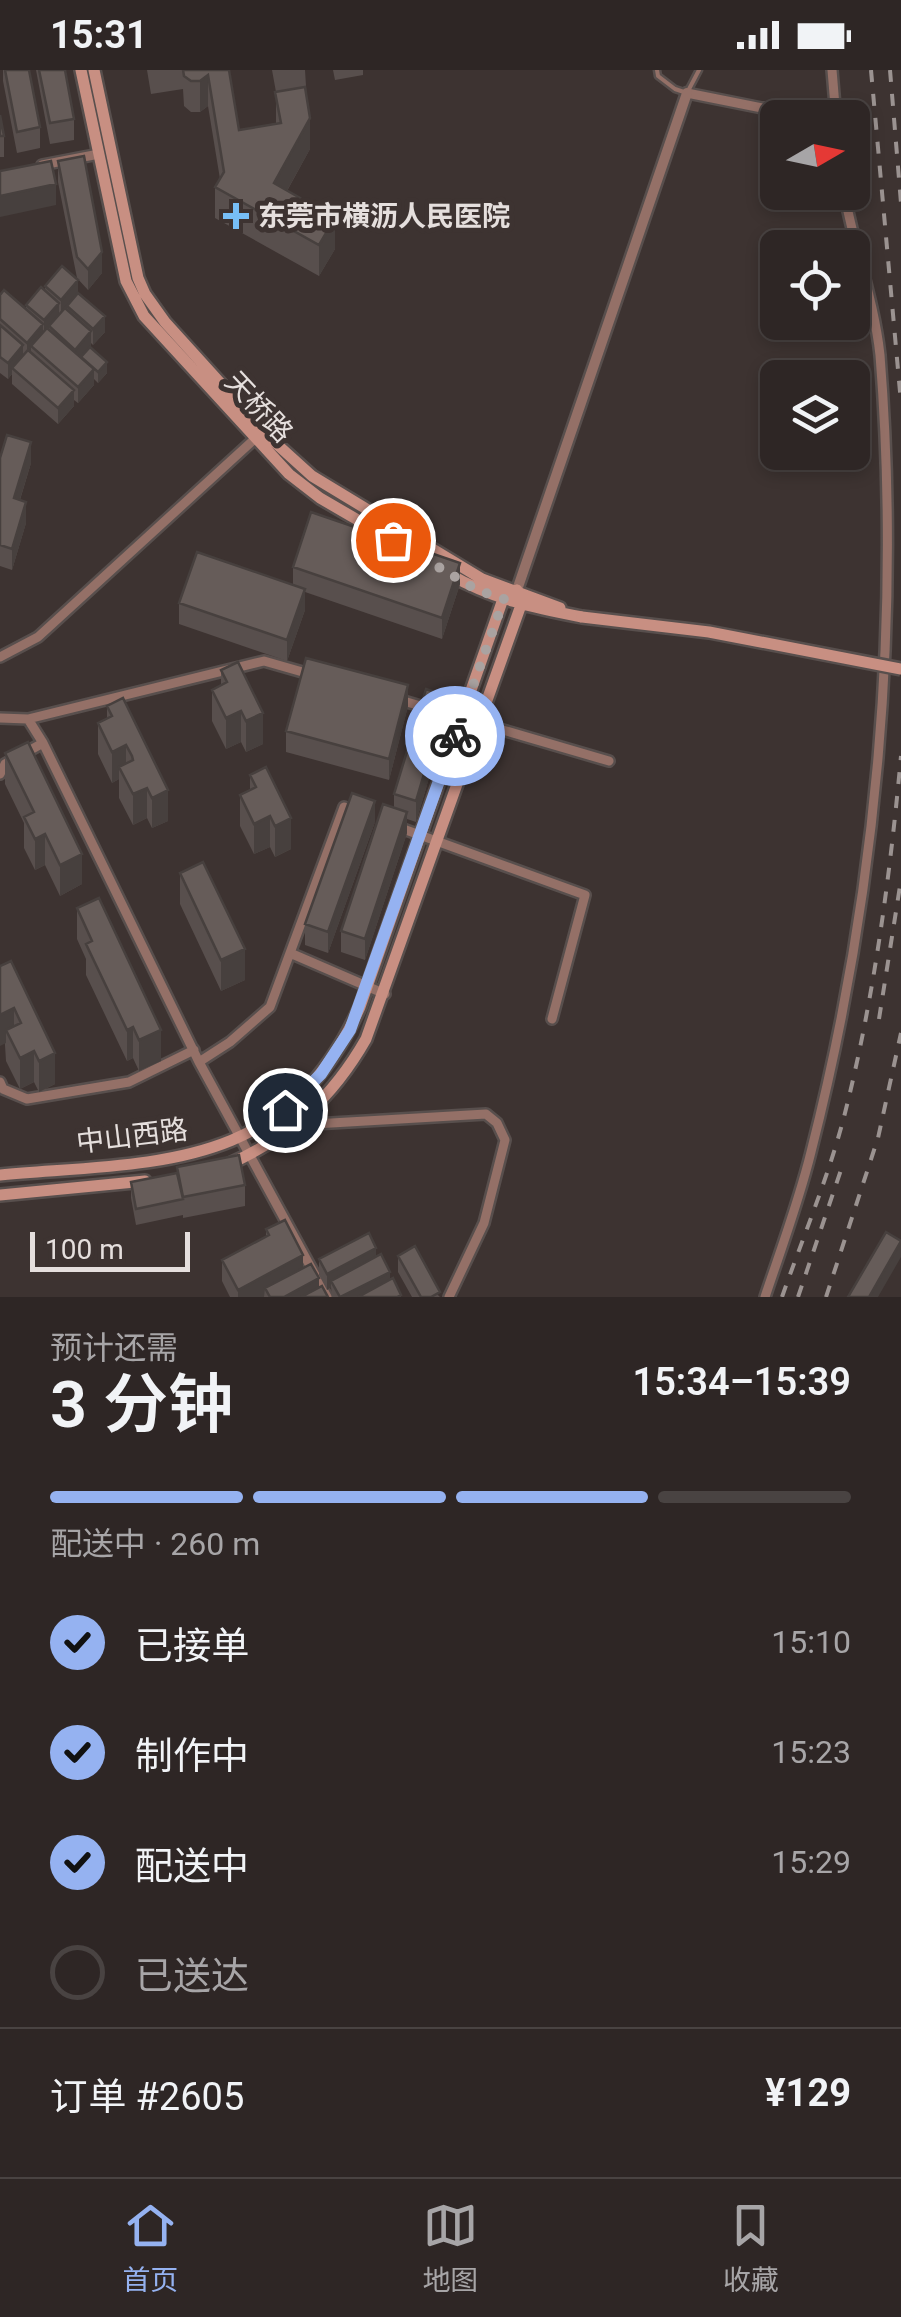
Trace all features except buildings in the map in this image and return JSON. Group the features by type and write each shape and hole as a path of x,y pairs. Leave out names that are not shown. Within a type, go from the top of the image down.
{"main road":[{"name":"天桥路","path":"81,70 122,263 134,300 156,331 259,435 327,487 482,578 582,616"},
{"name":"天桥路","path":"94,70 134,260 145,294 289,474 320,498 477,590 521,606 708,632 901,669"},
{"path":"504,599 516,590 521,606"},
{"name":"中山西路","path":"0,1176 168,1160 218,1148 285,1110 321,1074 350,1030 367,986 504,599"},
{"name":"中山西路","path":"211,1170 250,1155 296,1125 327,1096 366,1039 521,606"},
{"name":"中山西路","path":"0,1194 156,1180"}],"street":[{"path":"832,70 835,100"},
{"path":"516,590 688,93 760,108"},
{"path":"33,167 98,154"},
{"path":"765,1297 810,1156 838,1036 862,916 888,703 891,554 885,400 880,350 848,210"},
{"path":"0,656 38,637 259,435"},
{"path":"0,718 28,719 264,661 318,676"},
{"path":"390,697 609,761"},
{"path":"28,719 43,742 200,1062 327,1297"},
{"path":"0,774 5,764 43,742"},
{"path":"200,1062 230,1042 270,1006 344,807 374,818"},
{"path":"390,824 585,895 552,1019"},
{"path":"290,953 384,994"},
{"path":"0,1082 3,1089 27,1099 129,1082 194,1050"},
{"path":"296,1125 486,1114 497,1123 505,1140 484,1223 448,1297"}],"lane":[{"path":"657,70 658,76 675,89 688,93 699,70"}],"railway":[{"path":"871,70 901,403"},
{"path":"890,70 901,203"},
{"path":"782,1297 831,1162 855,1073 880,937 901,756"},
{"path":"879,1019 900,886"},
{"path":"826,1297 878,1138 901,1033"},
{"path":"798,1297 843,1164"}],"way so far":[{"path":"393,540 477,590 504,599 455,736"}],"place":[{"name":"东莞市横沥人民医院","path":"236,216"}],"route":[{"path":"285,1110 321,1074 350,1030 455,736"}]}
